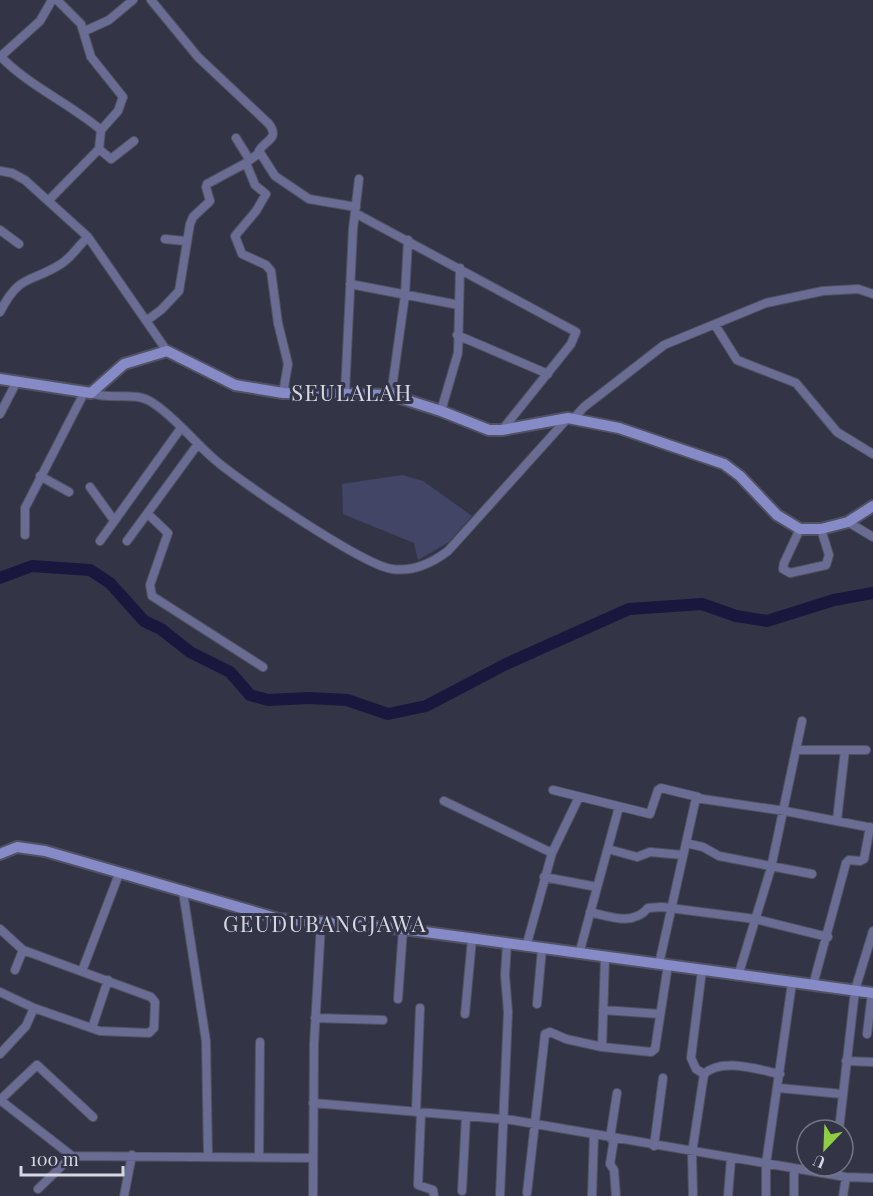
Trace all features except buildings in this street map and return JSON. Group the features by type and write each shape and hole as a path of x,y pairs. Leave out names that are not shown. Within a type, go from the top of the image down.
{"street":[{"path":"52,0 40,21 0,56 19,72 77,110 101,130"},
{"path":"48,201 99,148 101,130 118,111 123,97 91,57 85,31 72,13 57,0"},
{"path":"85,31 109,20 133,0"},
{"path":"151,0 198,57 274,131 273,137 261,147 260,153 276,176 309,199 356,210 576,332 571,344 502,430"},
{"path":"236,138 255,185 266,194 256,212 235,236 242,254 262,263 271,271 278,323 288,364 283,393"},
{"path":"99,148 111,159 134,141"},
{"path":"146,321 161,310 179,291 185,242 193,217 210,201 207,184 260,153"},
{"path":"0,171 18,176 88,237 167,351 222,381 283,393 391,395 489,430 502,430 571,418 640,435 718,461 740,476 777,514 800,529 820,529 848,522 873,506"},
{"path":"345,393 350,284 359,178"},
{"path":"0,230 19,244"},
{"path":"0,312 7,298 22,281 35,278 61,264 88,237"},
{"path":"165,239 185,242"},
{"path":"391,395 405,295 408,240"},
{"path":"441,411 458,352 460,268"},
{"path":"350,284 459,305"},
{"path":"0,379 106,397 133,396 145,399 227,470 368,560 381,567 407,569 430,562 448,551 571,418 655,350 766,303 802,294 858,289 873,294"},
{"path":"715,325 734,358 796,383 837,432 873,454"},
{"path":"457,334 548,374"},
{"path":"25,535 25,508 40,476 88,393 124,364 167,351"},
{"path":"0,414 16,383"},
{"path":"100,540 181,428"},
{"path":"127,541 198,444"},
{"path":"40,476 69,492"},
{"path":"90,487 113,519"},
{"path":"148,514 168,533 150,585 152,596 263,667"},
{"path":"848,522 873,537"},
{"path":"800,529 784,563 783,569 790,573 826,565 829,555 820,529"},
{"path":"738,976 771,868 802,721"},
{"path":"797,750 866,750"},
{"path":"837,820 845,750"},
{"path":"553,790 650,814 658,790 661,788 698,797 837,820 871,828 864,859 849,860 846,863 828,937 813,985"},
{"path":"526,947 543,877 579,797"},
{"path":"527,1193 545,1034 555,1033 566,1039 602,1047 653,1052 660,1014 663,964 686,843 698,797"},
{"path":"444,801 552,853"},
{"path":"579,954 619,807"},
{"path":"686,843 703,847 719,856 771,868 812,874"},
{"path":"0,854 17,847 26,847 254,914 321,924 404,929 872,993 867,1034"},
{"path":"608,849 637,857 650,852 684,855"},
{"path":"82,971 119,874"},
{"path":"543,877 597,887"},
{"path":"183,892 206,1041 208,1156"},
{"path":"590,912 632,919 644,914 648,908 673,909 755,919 828,937"},
{"path":"313,1196 315,1018 321,924"},
{"path":"0,929 23,950 154,999 154,1028 149,1033 92,1028 34,1008 0,992"},
{"path":"398,999 404,929"},
{"path":"840,1118 855,990 873,931"},
{"path":"465,1014 472,939"},
{"path":"500,1196 501,1119 508,1012 505,971 507,944"},
{"path":"537,1004 542,949"},
{"path":"15,970 23,950"},
{"path":"602,1047 604,958"},
{"path":"702,970 691,1058 696,1069 704,1074"},
{"path":"92,1028 108,980"},
{"path":"766,1196 766,1164 792,983"},
{"path":"0,1054 26,1026 34,1008"},
{"path":"420,1008 418,1185 433,1190 434,1196"},
{"path":"603,1010 660,1014"},
{"path":"315,1018 383,1020"},
{"path":"259,1157 260,1042"},
{"path":"846,1061 873,1062"},
{"path":"93,1117 37,1065 0,1100 72,1156 313,1158"},
{"path":"693,1196 692,1153 704,1074 709,1069 723,1066 780,1074"},
{"path":"654,1146 663,1078"},
{"path":"778,1088 842,1094"},
{"path":"616,1196 614,1170 609,1164 617,1093"},
{"path":"313,1103 501,1119 692,1153 794,1168 794,1196"},
{"path":"462,1191 466,1117"},
{"path":"592,1196 594,1135"},
{"path":"124,1196 132,1155"},
{"path":"38,1189 72,1156"},
{"path":"728,1196 731,1159"},
{"path":"855,1177 873,1178"},
{"path":"843,1196 846,1178"}],"shaded area":[{"path":"402,475 423,481 472,516 449,542 418,560 414,543 343,514 342,484"}],"waterway":[{"path":"0,578 32,566 90,570 110,583 144,621 161,629 190,652 230,672 250,695 268,700 309,698 347,700 388,714 426,706 506,664 629,609 702,604 736,616 767,621 834,600 873,593"}],"district":[{"name":"SEULALAH","path":"352,393"},
{"name":"GEUDUBANGJAWA","path":"325,924"}]}
